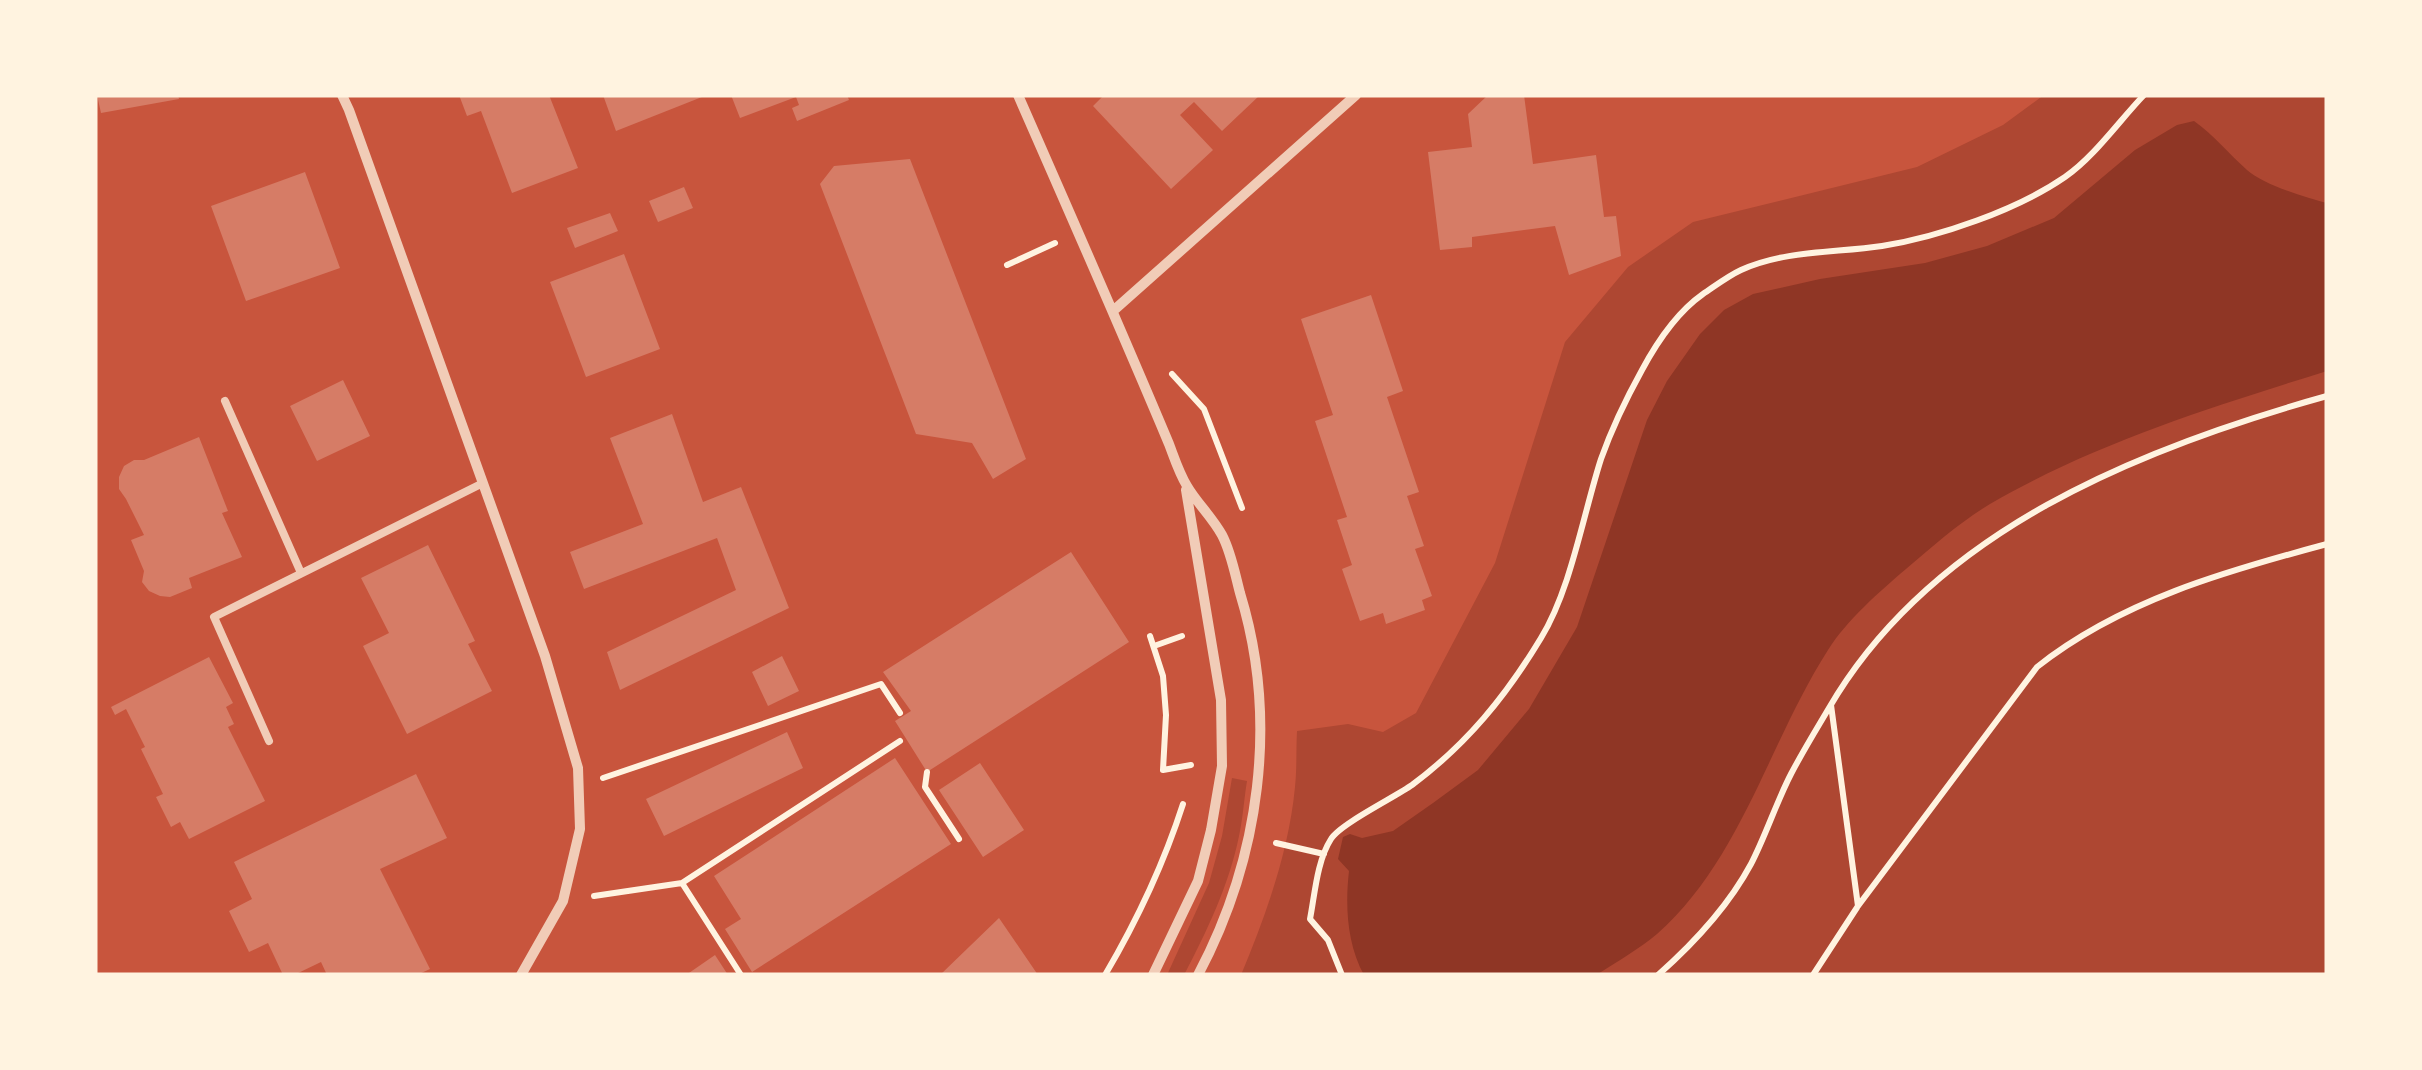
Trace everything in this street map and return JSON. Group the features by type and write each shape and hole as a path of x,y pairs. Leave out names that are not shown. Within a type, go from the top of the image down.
{"street":[{"path":"342,95 545,656 578,768 580,829 563,901 521,975"},
{"path":"1018,95 1186,484 1223,536 1247,614 1261,701 1260,766 1250,837 1235,891 1216,942 1198,975"},
{"path":"1113,311 1356,95"},
{"path":"1153,975 1198,881 1212,830 1222,766 1222,700 1186,484"}],"lane":[{"path":"226,401 301,574"},
{"path":"269,742 214,617 483,482"}],"path":[{"path":"1342,975 1328,940 1310,919 1332,835 1412,785 1483,723 1518,674 1544,634 1564,586 1602,458 1625,401 1656,344 1678,317 1698,298 1740,270 1788,256 1884,245 1955,229 2019,201 2066,176 2144,95"},
{"path":"1007,265 1046,247"},
{"path":"1658,975 1725,903 1750,866 1791,775 1831,704 1882,635 1932,586 1980,546 2087,484 2172,446 2327,396"},
{"path":"1813,975 1858,906 2037,667 2118,614 2231,571 2327,544"},
{"path":"1154,646 1188,634"},
{"path":"1150,636 1163,676 1163,770 1191,765"},
{"path":"578,787 882,684 900,713"},
{"path":"1831,704 1858,906"},
{"path":"563,901 682,883 900,741"},
{"path":"1190,776 1194,747"},
{"path":"927,772 925,787 959,839"},
{"path":"1105,975 1159,875 1185,800"},
{"path":"1284,845 1324,854"},
{"path":"682,883 741,975"}],"shaded area":[{"path":"2044,95 2327,95 2327,975 1241,975 1288,835 1297,731 1348,724 1383,732 1416,713 1495,563 1565,342 1628,267 1693,222 1917,167 2003,125"},
{"path":"2194,121 2254,175 2327,203 2327,371 2198,413 2071,463 1990,504 1937,543 1874,597 1828,650 1732,836 1686,904 1657,934 1601,972 1364,975 1349,924 1349,871 1338,859 1343,837 1350,834 1362,838 1393,831 1478,770 1529,709 1577,627 1647,420 1667,381 1700,334 1724,310 1753,294 1925,263 1987,246 2054,218 2135,150 2177,125"},
{"path":"1232,778 1247,781 1229,872 1184,975 1167,975 1209,883"}],"building":[{"path":"97,95 178,95 179,99 101,113"},
{"path":"459,95 549,95 578,168 512,193 481,111 467,116"},
{"path":"603,95 707,95 616,131"},
{"path":"731,95 847,95 849,100 797,121 792,108 799,105 796,97 740,118"},
{"path":"1104,95 1260,95 1222,131 1194,102 1180,115 1213,150 1171,189 1093,106"},
{"path":"1488,95 1524,95 1533,164 1596,155 1604,217 1616,216 1621,256 1569,275 1555,226 1472,237 1472,247 1440,250 1428,152 1472,147 1468,114"},
{"path":"910,159 1026,459 993,479 972,443 916,434 820,184 834,166"},
{"path":"305,172 340,268 246,301 211,206"},
{"path":"684,187 693,208 658,222 649,201"},
{"path":"610,213 618,231 575,248 567,228"},
{"path":"624,254 660,349 586,377 550,282"},
{"path":"1371,295 1403,391 1387,397 1419,492 1407,496 1424,546 1415,549 1432,596 1422,600 1425,610 1386,624 1383,613 1360,621 1342,569 1352,565 1337,520 1347,517 1315,421 1333,415 1301,319"},
{"path":"343,380 370,436 317,461 290,406"},
{"path":"672,414 703,502 741,487 789,608 620,690 607,652 736,590 717,538 584,589 570,552 643,524 610,438"},
{"path":"199,437 228,511 222,513 242,557 189,578 192,588 170,597 160,596 142,582 144,571 131,540 144,535 119,489 119,477 124,466 134,460 144,460"},
{"path":"428,545 475,641 468,644 492,691 407,734 363,646 389,633 361,578"},
{"path":"1071,552 1129,642 927,772 895,721 911,711 883,672"},
{"path":"782,656 799,691 768,706 752,672"},
{"path":"209,657 233,703 226,707 234,724 228,727 265,801 189,839 180,822 171,827 156,797 163,794 126,709 115,715 111,707"},
{"path":"787,732 803,768 664,836 646,799"},
{"path":"895,758 951,844 752,972 725,929 741,919 714,876"},
{"path":"980,763 1024,830 983,857 939,790"},
{"path":"416,774 447,838 380,869 430,969 417,975 327,975 321,962 294,975 283,975 268,943 249,952 229,911 252,899 234,862"},
{"path":"999,918 1038,975 940,975"},
{"path":"715,955 728,975 686,975"}]}
